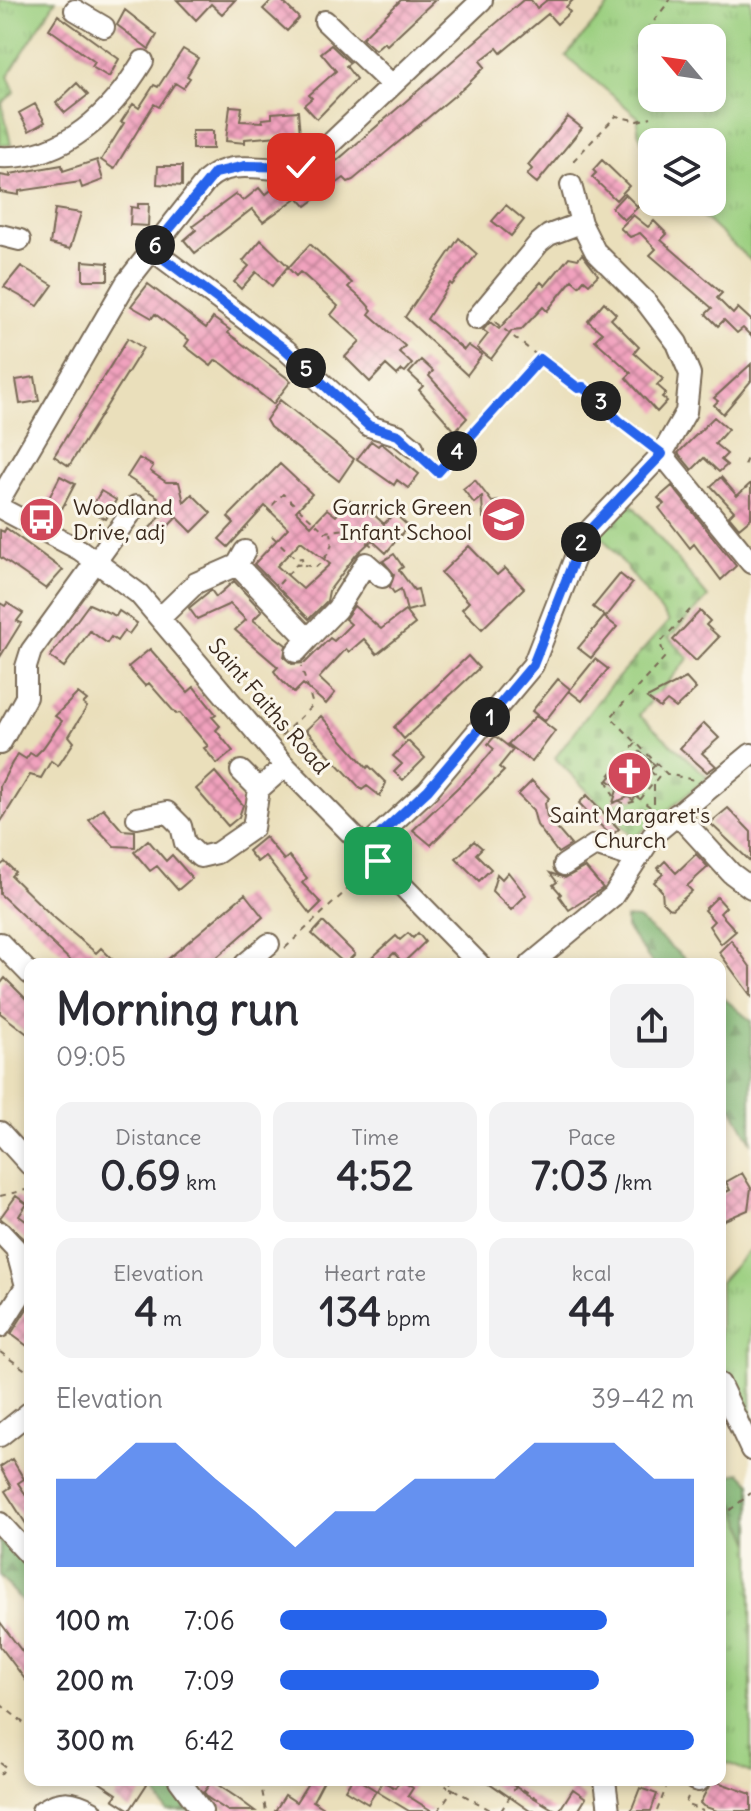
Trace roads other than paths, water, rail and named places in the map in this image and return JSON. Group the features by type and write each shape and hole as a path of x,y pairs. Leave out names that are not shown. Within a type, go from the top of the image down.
{"street":[{"path":"0,499 126,283 215,173 246,166 292,168 309,164 482,0"},
{"path":"75,10 104,27"},
{"path":"325,21 392,85"},
{"path":"0,157 38,153 76,135 110,107 143,61"},
{"path":"372,854 533,665 583,537 662,454 686,412 690,374 685,359 646,302 595,251 581,223 571,185"},
{"path":"479,315 539,243 549,235 581,223"},
{"path":"152,250 286,350 369,426 395,425 413,447"},
{"path":"662,454 748,554"},
{"path":"0,744 26,697 32,672 31,651 136,506"},
{"name":"Saint Faiths Road","path":"0,508 98,562 125,581 161,617 285,766 473,958"},
{"path":"161,617 196,583 241,558 266,598 302,645 374,570"},
{"path":"538,958 613,896 635,858 668,815 751,754"},
{"path":"137,818 167,812 172,814 181,826 185,843 200,857 217,853 253,828 259,789 285,766"},
{"path":"241,771 259,789"},
{"path":"668,815 751,888"},
{"path":"564,865 595,845 635,858"},
{"path":"0,943 24,968"},
{"path":"256,958 275,948"},
{"path":"0,1132 24,1158"},
{"path":"0,1232 16,1249 24,1279"},
{"path":"0,1327 24,1289"},
{"path":"726,1397 751,1450"},
{"path":"2,1432 24,1416"},
{"path":"0,1523 24,1549"},
{"path":"183,1786 202,1811"},
{"path":"608,1786 609,1811"},
{"path":"42,1811 53,1804 74,1801 92,1811"}],"place":[{"name":"Woodland Drive, adj","path":"42,520"},
{"name":"Garrick Green Infant School","path":"503,520"},
{"name":"Saint Margaret's Church","path":"630,774"}]}
